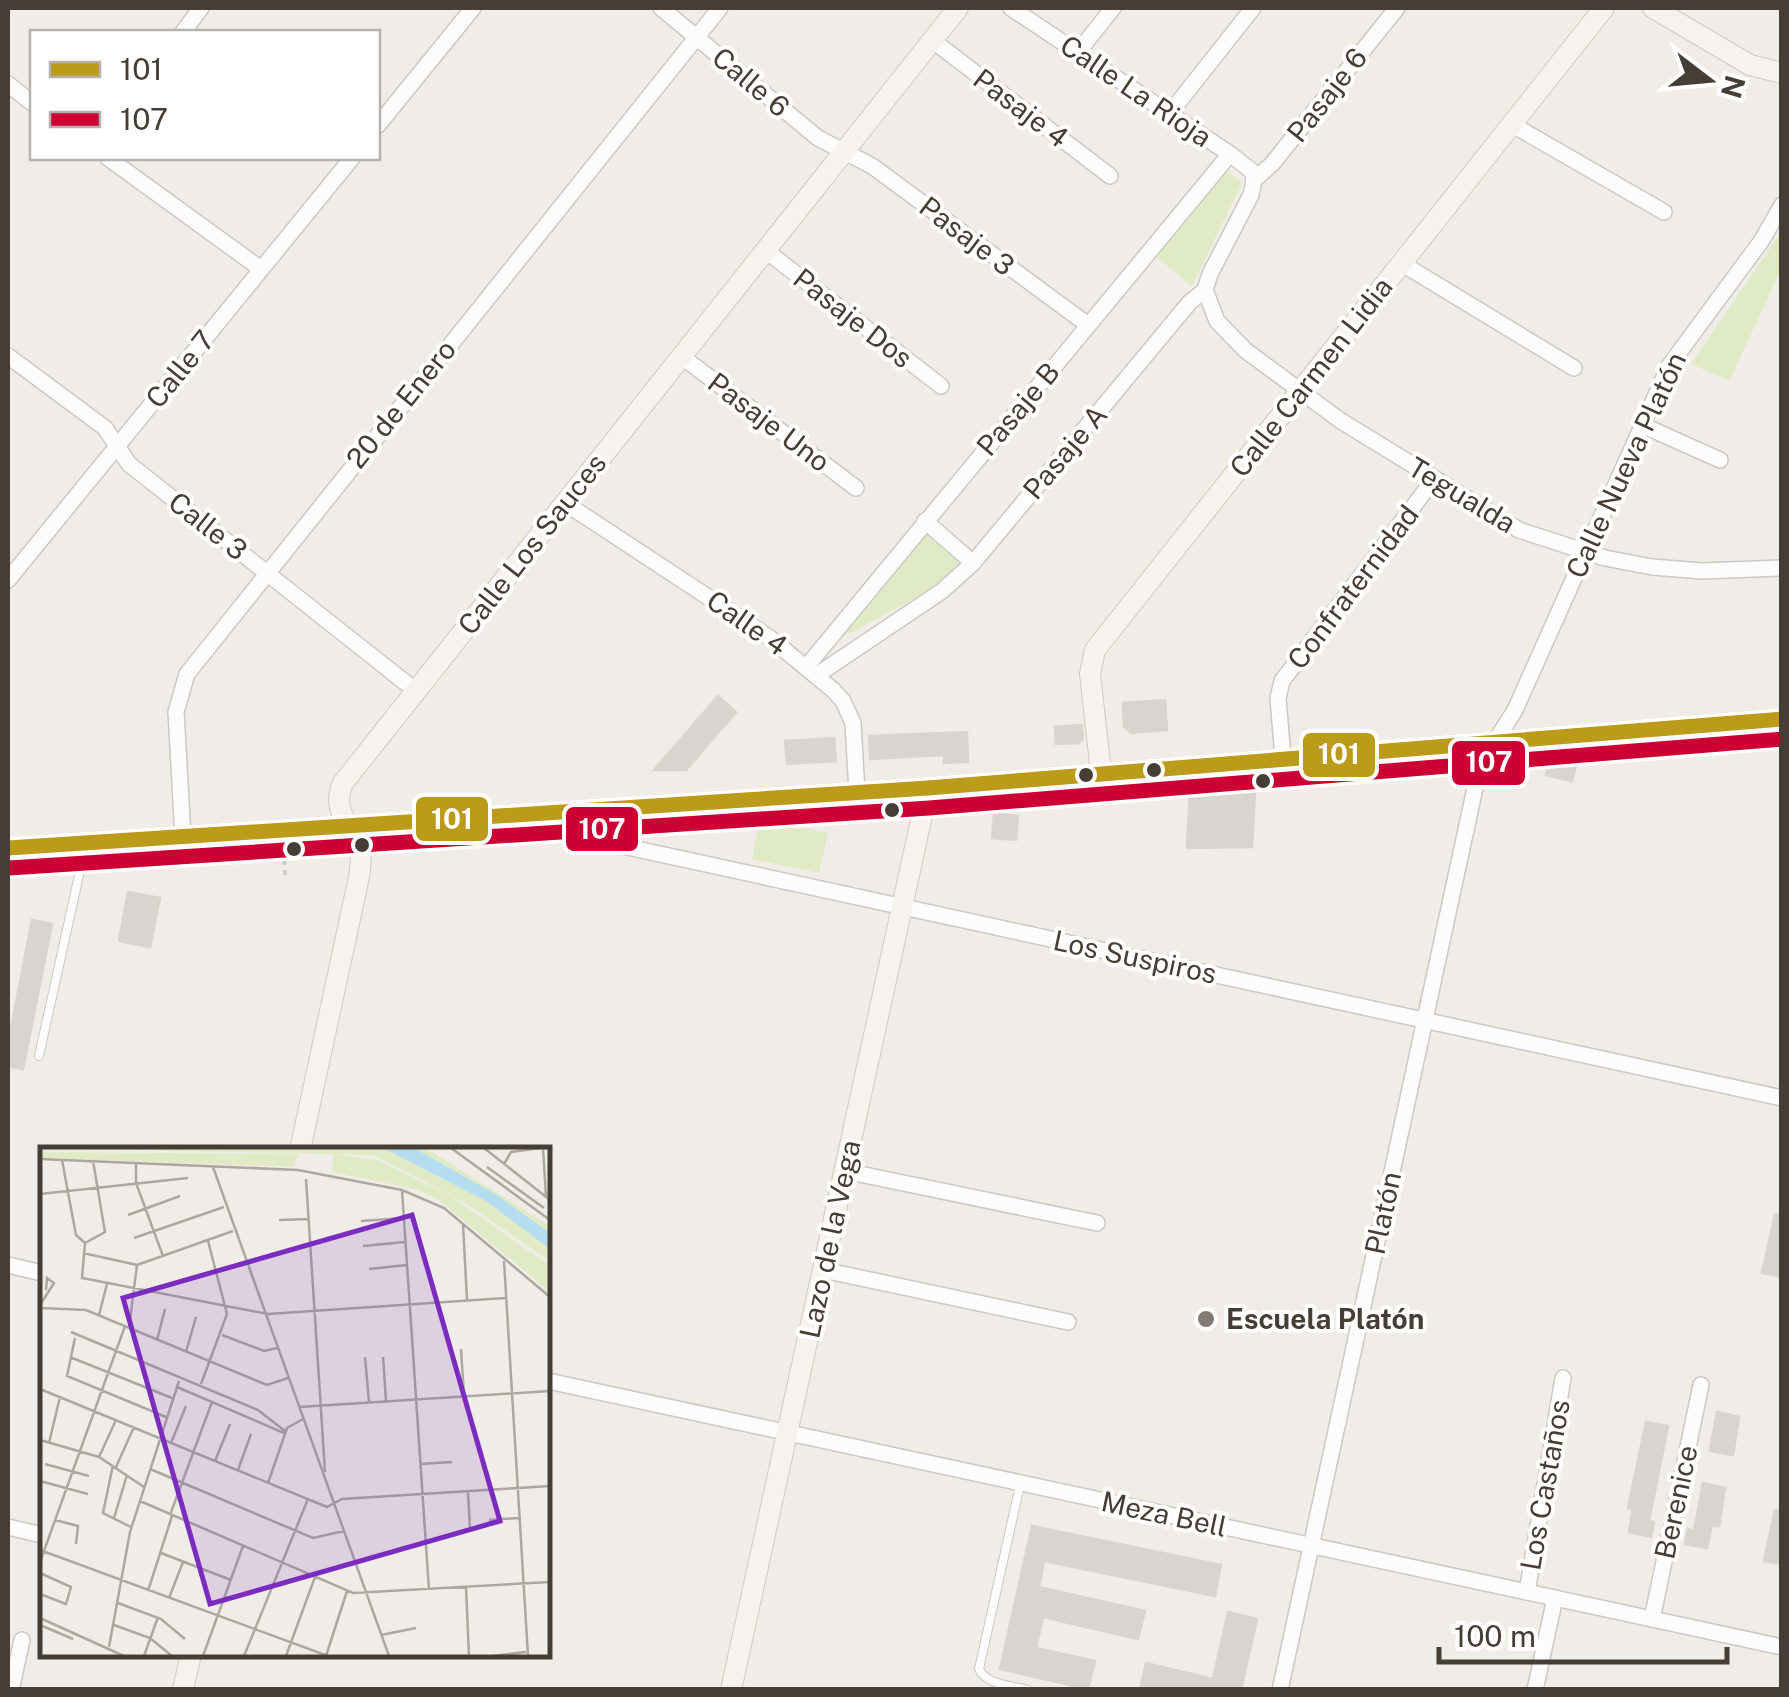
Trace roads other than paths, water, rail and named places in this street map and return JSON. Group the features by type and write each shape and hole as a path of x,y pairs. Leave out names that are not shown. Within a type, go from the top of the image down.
{"street":[{"path":"185,30 202,8"},
{"path":"380,124 473,8"},
{"name":"Calle 6","path":"662,8 818,138 844,151"},
{"name":"20 de Enero","path":"183,837 176,725 181,687 195,661 720,8"},
{"name":"Calle Los Sauces","path":"301,1147 359,877 360,852 339,810 340,789 958,8"},
{"name":"Calle La Rioja","path":"1011,8 1230,154 1252,172 1254,180"},
{"path":"1078,52 1113,8"},
{"path":"1170,113 1253,8"},
{"name":"Pasaje 6","path":"1254,180 1272,164 1397,8"},
{"name":"Calle Carmen Lidia","path":"1102,772 1090,674 1095,650 1604,8"},
{"path":"1653,8 1750,65 1782,73"},
{"name":"Pasaje 4","path":"932,40 1110,176"},
{"path":"8,84 30,101"},
{"path":"1512,124 1664,212"},
{"name":"Pasaje 3","path":"844,151 872,166 1088,325"},
{"name":"Pasaje B","path":"812,670 925,522 1230,154"},
{"path":"111,160 261,270"},
{"name":"Calle 7","path":"8,580 350,160"},
{"name":"Pasaje A","path":"812,670 942,590 973,563 1190,302 1205,290 1252,195 1254,180"},
{"name":"Calle Nueva Platón","path":"1496,740 1515,710 1676,354 1762,240 1782,204"},
{"name":"Pasaje Dos","path":"766,250 941,386"},
{"path":"1401,263 1574,368"},
{"name":"Tegualda","path":"1205,290 1211,311 1226,333 1299,391 1519,530 1628,563 1677,570 1782,568"},
{"name":"Calle 3","path":"8,356 105,428 129,464 416,690"},
{"name":"Pasaje Uno","path":"681,356 856,488"},
{"path":"1642,425 1720,460"},
{"name":"Confraternidad","path":"1283,758 1278,698 1282,681 1434,479"},
{"name":"Calle 4","path":"565,503 742,618 812,670 843,700 855,736 856,793"},
{"path":"925,522 973,563"},
{"path":"8,848 928,788 1782,718"},
{"name":"Platón","path":"1280,1690 1480,766 1496,740"},
{"name":"Lazo de la Vega","path":"731,1690 928,788"},
{"name":"Los Suspiros","path":"489,817 1782,1098"},
{"path":"845,1171 1097,1223"},
{"path":"8,1266 40,1273"},
{"path":"823,1270 1068,1322"},
{"name":"Los Castaños","path":"1527,1592 1563,1378"},
{"name":"Meza Bell","path":"550,1382 1782,1647"},
{"name":"Berenice","path":"1652,1619 1701,1385"},
{"path":"8,1527 40,1535"},
{"path":"1535,1690 1555,1598"},
{"path":"11,1690 22,1640"},
{"path":"183,1690 189,1657"}],"lane":[{"path":"39,1056 86,843"},
{"path":"1020,1483 979,1669 989,1680 1029,1690"}],"place":[{"name":"Escuela Platón","path":"1206,1319"}]}
